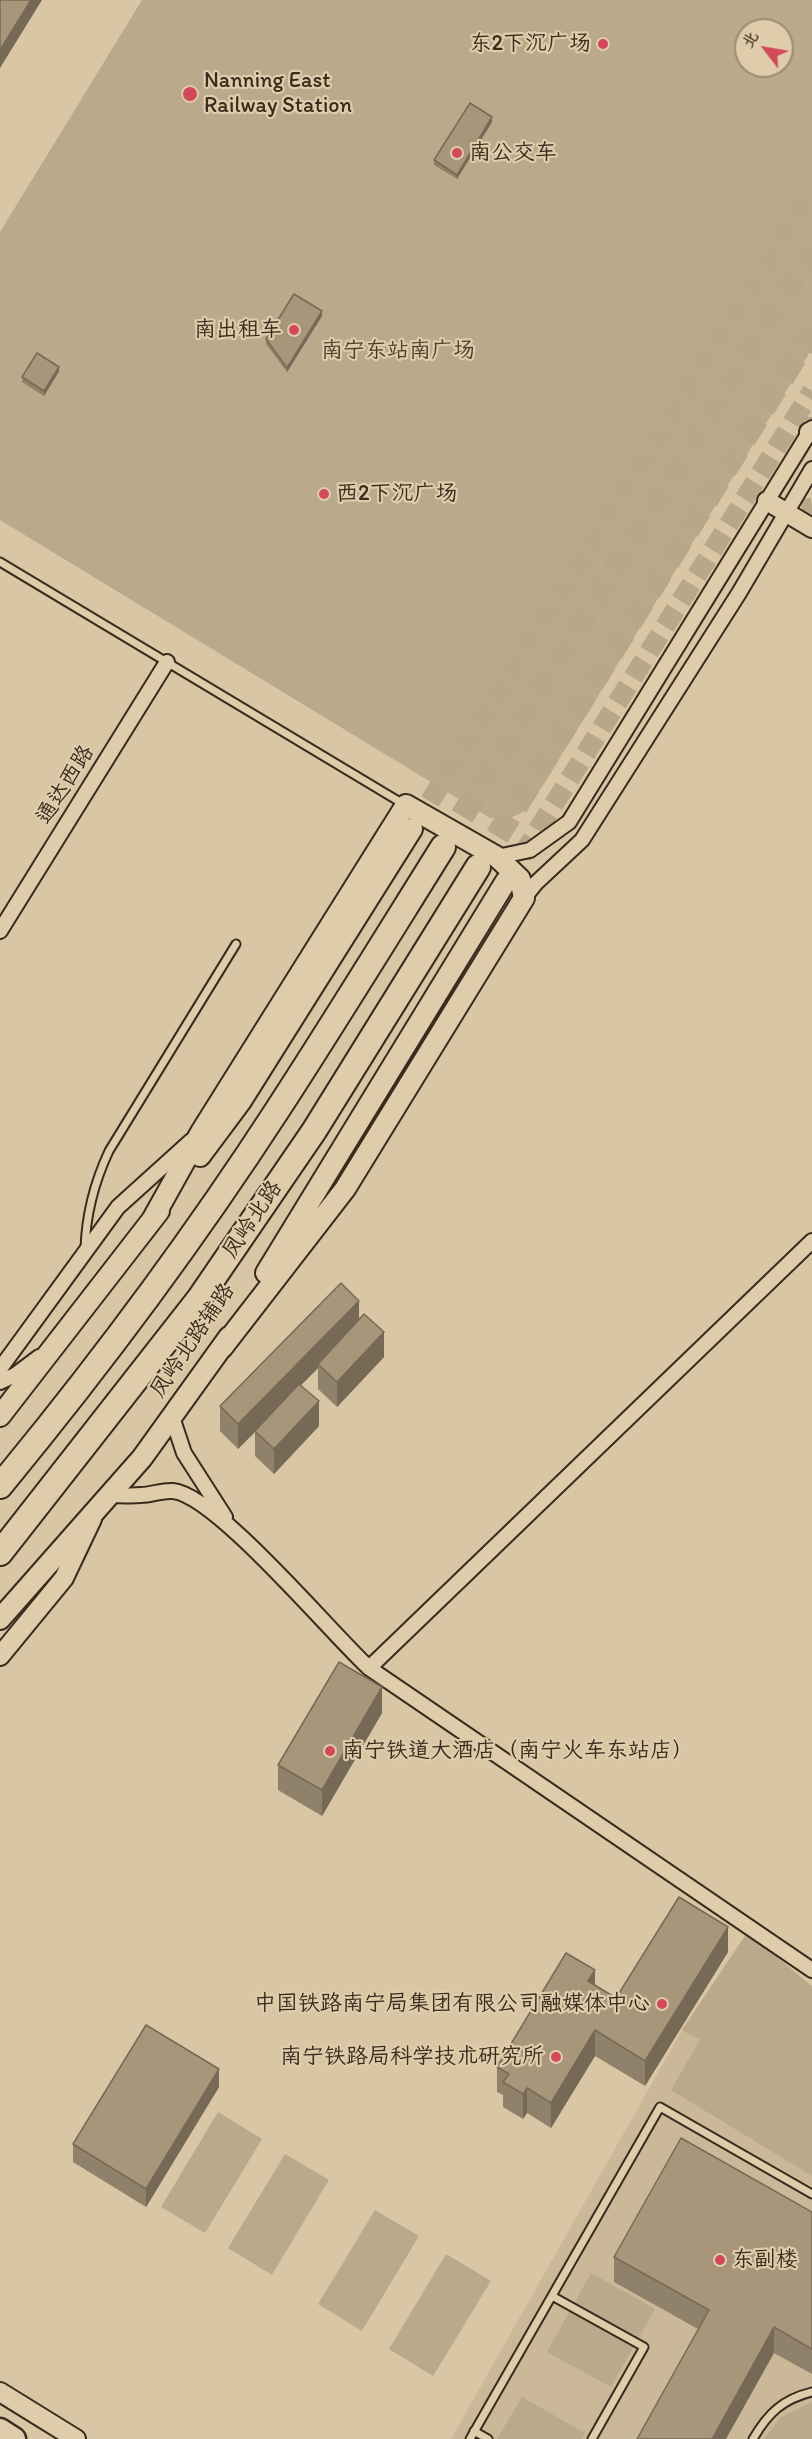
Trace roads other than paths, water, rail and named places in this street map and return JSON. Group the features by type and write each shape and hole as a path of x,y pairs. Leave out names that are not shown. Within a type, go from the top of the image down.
{"highway":[{"name":"凤岭北路","path":"0,1486 57,1417 163,1276 277,1111 443,848"},
{"name":"凤岭北路","path":"0,1553 199,1299 314,1131 488,862"},
{"path":"0,1461 57,1417"}],"main road":[{"path":"152,1220 201,1132 406,805 488,862 520,879 524,898 345,1189 222,1348"},
{"path":"0,1416 241,1101 412,829"},
{"name":"凤岭北路辅路","path":"0,1619 142,1458 222,1348 310,1197 506,881"},
{"path":"0,2430 14,2439"}],"street":[{"path":"488,862 530,850 569,822 811,431"},
{"path":"524,898 536,883 582,840 739,593 812,469"},
{"path":"767,501 812,528"},
{"name":"通达西路","path":"0,931 167,662"},
{"path":"0,1370 118,1207 201,1132"},
{"path":"369,1668 812,1241"},
{"path":"0,1382 15,1375 55,1345"},
{"path":"172,1417 184,1453 231,1526"},
{"path":"0,1656 64,1578 103,1501 173,1491 197,1500 231,1526 341,1642 369,1668 812,1970"},
{"path":"0,2392 76,2439"}],"lane":[{"path":"0,562 406,805"},
{"path":"85,1254 86,1222 95,1182 109,1151 236,944"},
{"path":"470,2439 660,2107 812,2194"},
{"path":"552,2296 644,2347 592,2439"},
{"path":"753,2439 765,2419 779,2404 812,2392"},
{"path":"474,2431 488,2439"}],"tunnel":[{"path":"414,827 812,191"},
{"path":"443,847 812,249"},
{"path":"478,867 812,330"},
{"path":"506,881 812,391"},
{"path":"772,512 812,508"}],"place":[{"name":"东2下沉广场","path":"603,44"},
{"name":"Nanning East Railway Station","path":"190,94"},
{"name":"南公交车","path":"457,153"},
{"name":"南出租车","path":"294,330"},
{"name":"西2下沉广场","path":"324,494"},
{"name":"南宁铁道大酒店（南宁火车东站店）","path":"330,1751"},
{"name":"中国铁路南宁局集团有限公司融媒体中心","path":"662,2004"},
{"name":"南宁铁路局科学技术研究所","path":"556,2057"},
{"name":"东副楼","path":"720,2260"}],"park label":[{"name":"南宁东站南广场","path":"398,351"}]}
